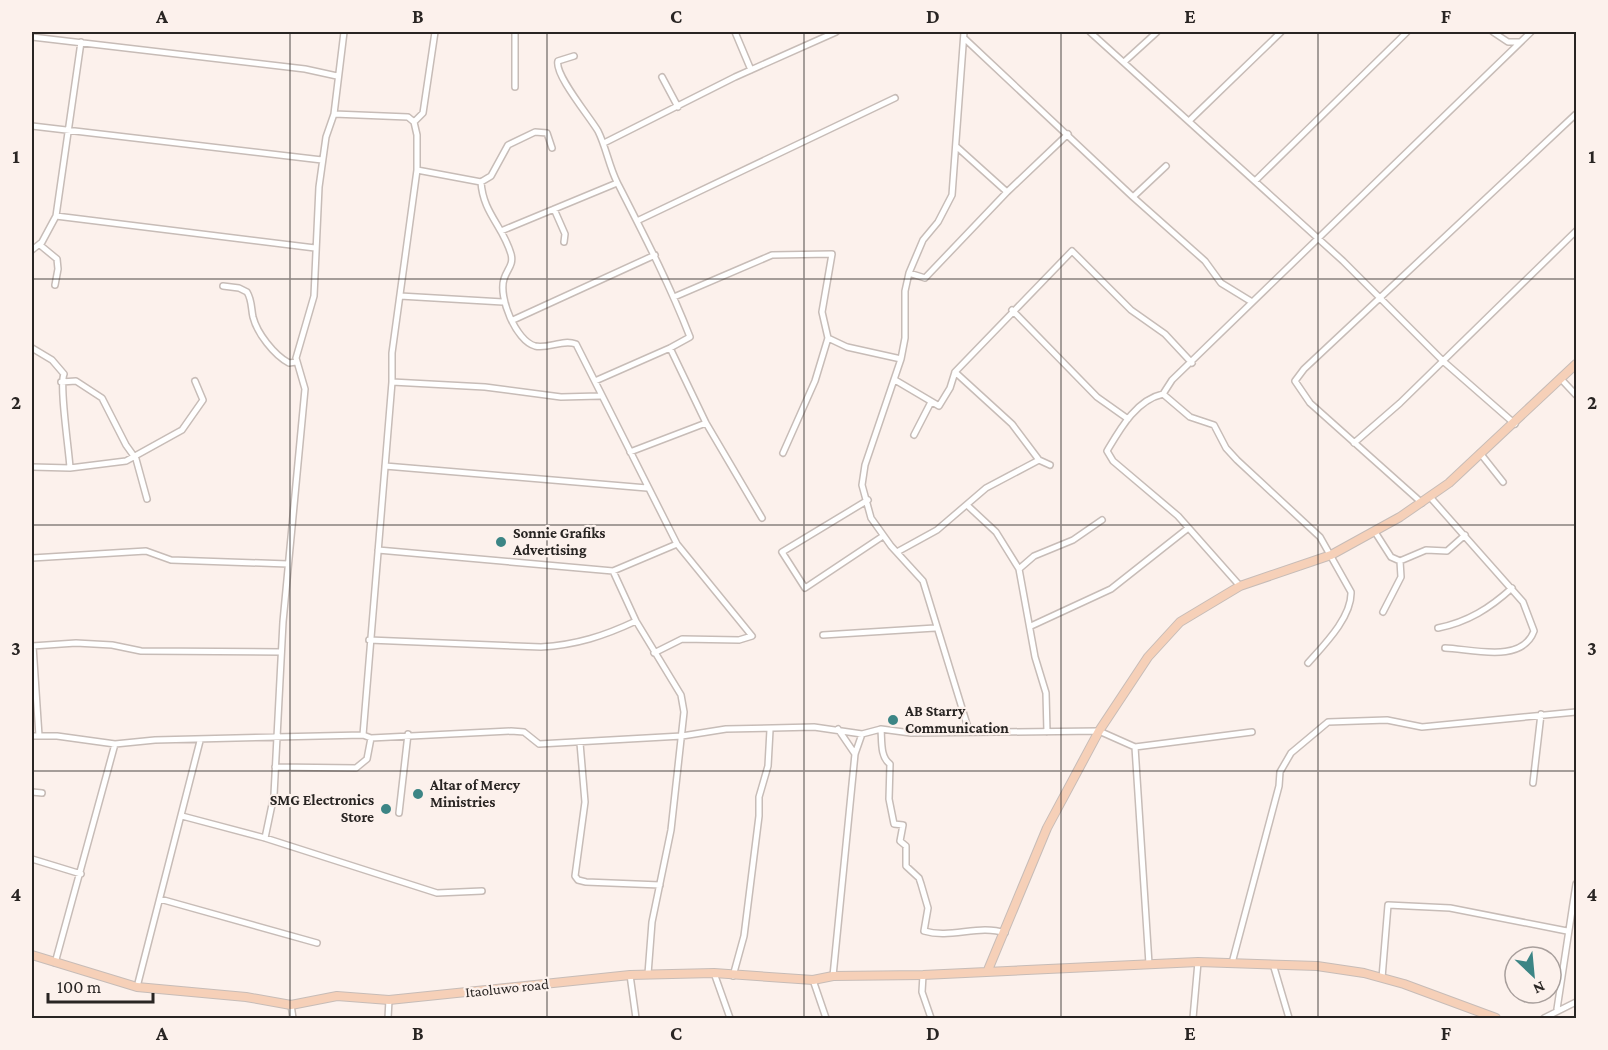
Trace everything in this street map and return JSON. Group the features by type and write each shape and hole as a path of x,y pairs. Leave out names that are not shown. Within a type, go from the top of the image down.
{"street":[{"path":"265,838 274,795 281,652 305,389 302,374 296,362 314,296 315,248 322,160 329,121 333,114 336,76 344,32"},
{"path":"363,735 392,382 392,353 417,170 414,122 423,113 435,32"},
{"path":"514,32 515,87"},
{"path":"735,32 751,70"},
{"path":"604,143 751,70 836,32"},
{"path":"1090,32 1320,239 1443,361 1515,424"},
{"path":"1124,62 1157,32"},
{"path":"1190,120 1281,32"},
{"path":"1255,181 1407,32"},
{"path":"1493,32 1508,42 1519,42"},
{"path":"1240,586 1162,501 1113,461 1107,451 1128,419 1147,400 1163,394 1172,380 1531,32"},
{"path":"964,34 1133,197 1205,261 1221,283 1252,302"},
{"path":"964,34 952,195 938,222 924,240 909,273 905,291 905,338 901,359 862,474 862,493 868,500 867,510 883,536 922,581 969,731"},
{"path":"32,37 305,69 336,76"},
{"path":"32,250 40,245 57,216 81,42"},
{"path":"574,56 558,61 557,69 604,143 605,154 617,183 639,220 690,337 595,381"},
{"path":"662,77 678,107"},
{"path":"639,220 895,98"},
{"path":"333,114 404,116 414,122"},
{"path":"1422,503 1310,403 1295,381 1304,369 1576,114"},
{"path":"32,126 322,160"},
{"path":"417,170 481,182 491,177 505,148 524,137 539,131 547,133 552,148"},
{"path":"909,273 925,278 1007,192 1068,134"},
{"path":"957,147 1007,192"},
{"path":"1133,197 1166,165"},
{"path":"481,182 486,208 501,231 512,258 504,279 503,302 518,332 534,345 576,344 600,396 677,544 752,636 739,640 682,639 654,653"},
{"path":"501,231 617,183"},
{"path":"554,208 565,234 564,242"},
{"path":"57,216 315,248"},
{"path":"1354,443 1400,403 1576,231"},
{"path":"40,245 57,259 55,285"},
{"path":"895,380 939,406 950,388 955,372 1012,310 1072,251 1131,310 1165,334 1192,363"},
{"path":"674,297 772,255 832,254 822,312 828,338 815,381 783,453"},
{"path":"513,320 655,255"},
{"path":"223,286 239,288 247,292 255,323 269,344 284,360 289,363 296,362"},
{"path":"400,296 503,302"},
{"path":"1012,310 1097,397 1128,419"},
{"path":"828,338 847,347 901,359"},
{"path":"32,348 60,368 64,374 61,382 65,397 70,468"},
{"path":"670,348 706,423 762,518"},
{"path":"988,970 1047,828 1100,731 1130,682 1180,622 1198,609 1240,586 1331,555 1376,532 1422,503 1515,424 1576,364"},
{"path":"955,372 1012,424 1039,460 1050,465"},
{"path":"1561,379 1576,395"},
{"path":"61,382 76,381 99,394 134,456 147,499"},
{"path":"32,467 70,468 119,463 134,456 184,427 203,400 195,381"},
{"path":"392,382 485,387 561,396 600,396"},
{"path":"1163,394 1190,417 1214,425 1226,448 1320,537 1351,592 1351,598 1340,623 1308,663"},
{"path":"914,435 931,402"},
{"path":"630,452 706,423"},
{"path":"1480,453 1503,482"},
{"path":"897,552 937,530 986,488 1039,460"},
{"path":"385,466 647,488"},
{"path":"1430,497 1524,602 1533,623 1532,637 1514,651 1445,648"},
{"path":"868,500 782,552 805,588 883,536"},
{"path":"967,505 996,532 1018,569 1031,626 1035,657 1046,693 1047,732"},
{"path":"1018,569 1034,556 1073,540 1102,520"},
{"path":"1031,626 1111,589 1188,529"},
{"path":"1376,532 1391,557 1400,561 1426,550 1447,551 1465,535"},
{"path":"378,550 613,571 677,544"},
{"path":"32,558 146,551 171,560 288,564"},
{"path":"1383,612 1401,577 1400,561"},
{"path":"613,571 636,621 681,695 684,712 671,830 651,928 648,974"},
{"path":"1438,628 1476,615 1512,588"},
{"path":"369,640 557,646 606,635 636,621"},
{"path":"824,635 935,628"},
{"path":"39,736 32,646 76,644 112,645 141,651 281,652"},
{"path":"1232,963 1279,786 1280,772 1291,753 1325,724 1335,721 1387,720 1422,727 1576,712"},
{"path":"1533,783 1541,714"},
{"path":"32,736 66,736 115,744 155,740 200,741 363,735 370,738 408,734 521,731 539,744 682,736 726,729 770,730 814,727 862,734 881,729 911,733 1100,731 1135,747 1252,732"},
{"path":"838,729 855,754"},
{"path":"881,729 883,750 886,761 890,764 889,799 894,824 903,825 900,841 906,846 906,866 920,880 928,908 924,931 960,934 988,929 1005,933"},
{"path":"733,976 744,936 759,816 759,797 768,766 770,730"},
{"path":"399,813 408,734"},
{"path":"833,976 855,754 862,734"},
{"path":"274,767 356,768 367,759 370,738"},
{"path":"137,987 200,741"},
{"path":"580,743 585,802 575,876 578,880 586,882 660,885"},
{"path":"55,963 115,744"},
{"path":"1135,747 1149,964"},
{"path":"32,792 42,793"},
{"path":"182,816 265,838 437,893 482,891"},
{"path":"32,859 81,874"},
{"path":"1557,1009 1567,931 1576,884"},
{"path":"160,899 317,943"},
{"path":"1382,978 1388,905 1450,908 1567,931"},
{"name":"Itaoluwo road","path":"32,956 137,987 246,997 291,1005 337,996 389,1000 648,974 714,973 813,980 833,976 923,975 988,970 1198,962 1272,964 1317,966 1382,978 1496,1018"},
{"path":"1193,1018 1198,962"},
{"path":"1272,964 1289,1018"},
{"path":"714,973 730,1018"},
{"path":"630,975 636,1018"},
{"path":"923,975 922,992 931,1018"},
{"path":"813,980 826,1018"},
{"path":"388,1018 389,1000"},
{"path":"1544,1018 1557,1009 1576,1002"},
{"path":"291,1005 293,1018"}],"place":[{"name":"Sonnie Grafiks Advertising","path":"501,542"},
{"name":"AB Starry Communication","path":"893,720"},
{"name":"Altar of Mercy Ministries","path":"418,794"},
{"name":"SMG Electronics Store","path":"386,809"}]}
